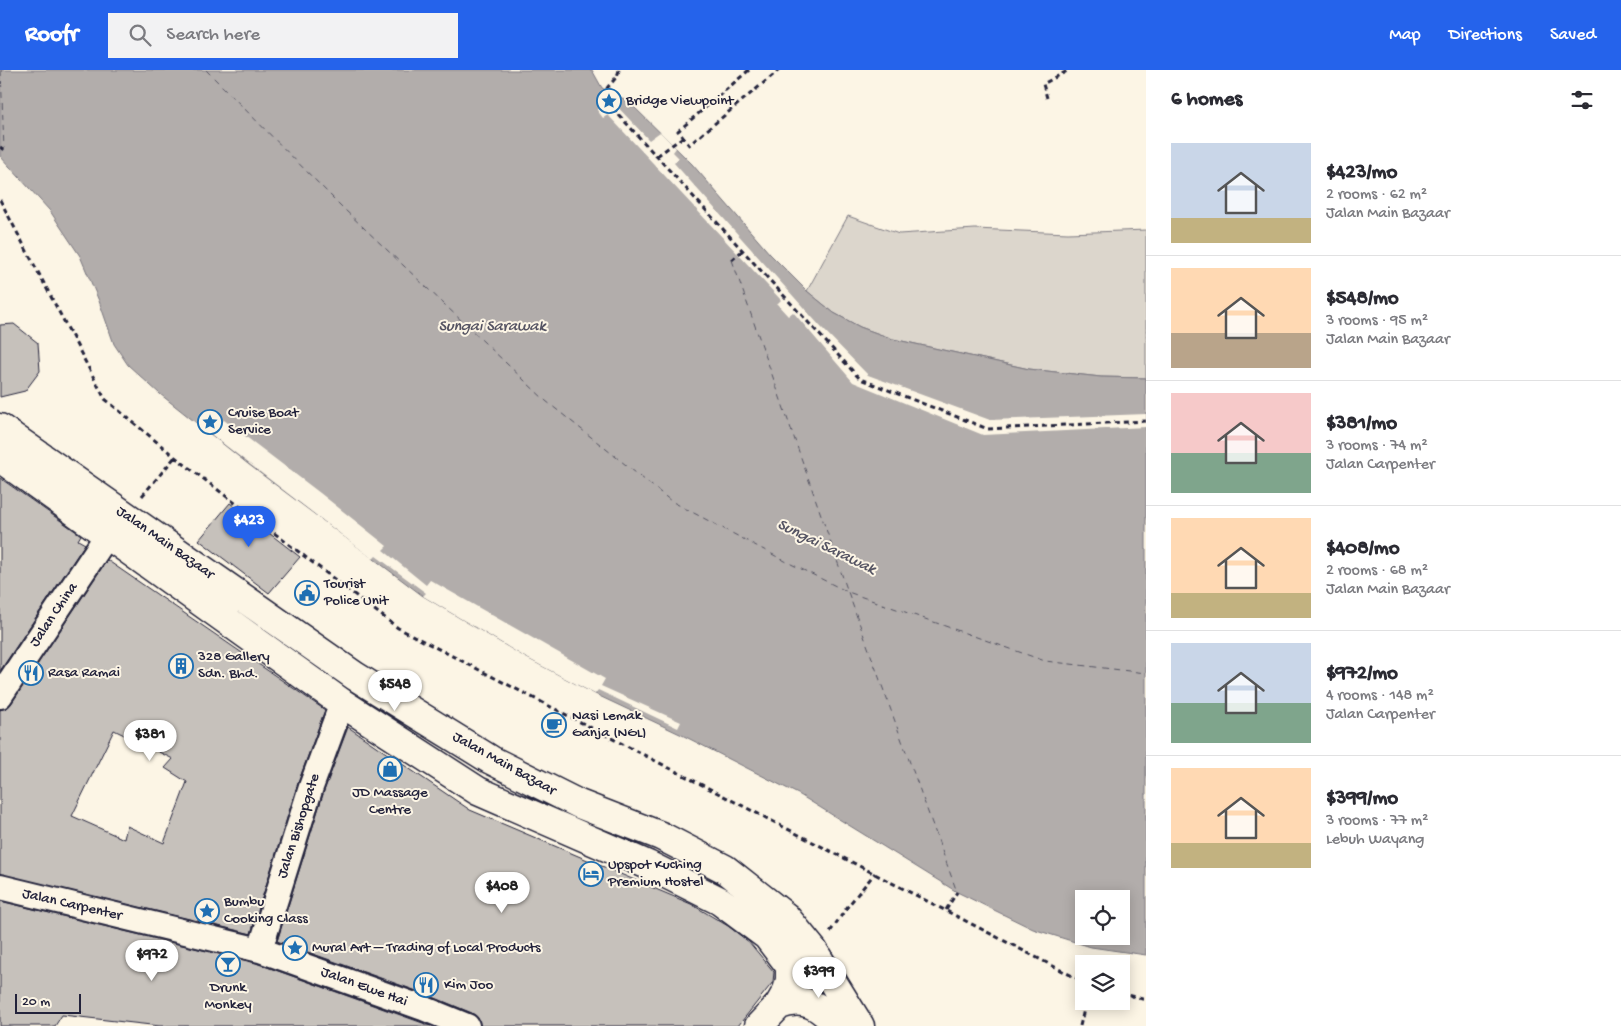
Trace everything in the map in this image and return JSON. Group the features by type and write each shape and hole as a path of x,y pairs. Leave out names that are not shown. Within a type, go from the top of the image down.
{"main road":[{"name":"Jalan Main Bazaar","path":"0,428 117,525 342,703 478,791 648,865 720,901 767,936 790,966 790,980 780,1005"},
{"name":"Jalan Main Bazaar","path":"0,458 117,525 490,760 579,804 661,836 725,869 786,917 813,950 860,1026"},
{"path":"840,992 840,1026"},
{"path":"759,1026 780,1005 792,1001 802,1001 812,1004 840,1026"}],"street":[{"name":"Jalan China","path":"0,696 117,525"},
{"name":"Jalan Bishopgate","path":"260,950 311,787 342,703"},
{"name":"Jalan Carpenter","path":"0,887 260,950"},
{"name":"Jalan Ewe Hai","path":"260,950 423,1008 466,1026"}],"path":[{"path":"619,70 616,78 606,88 604,95 607,102 860,379 988,429 1146,421"},
{"path":"748,70 678,131 689,145 779,70"},
{"path":"1047,98 1043,84 1069,70"},
{"path":"657,156 682,137"},
{"path":"0,200 105,399 175,457 398,628 1075,977"},
{"path":"732,260 743,250"},
{"path":"117,525 175,457"},
{"path":"813,950 832,930 874,873"},
{"path":"946,910 957,892"},
{"path":"1130,996 1146,1000"},
{"path":"1080,1026 1084,1010"}],"shaded area":[{"path":"848,216 899,234 975,229 1068,233 1146,230 1146,378 1101,377 1029,369 893,339 860,327 834,313 807,291"}],"water":[{"name":"Sungai Sarawak","path":"0,70 592,70 602,88 628,101 692,164 770,254 807,291 834,313 860,327 893,339 1029,369 1101,377 1146,378 1146,955 1085,945 1130,945 1130,890 1075,890 1075,942 1033,929 957,892 800,795 680,734 595,694 525,657 423,596 248,464 160,394 128,365 114,344 99,301 80,256 50,211 0,156"}],"pier":[{"path":"611,100 649,140 660,132 676,148 673,152 679,158 674,163 820,326 868,375 990,420 1146,414 1146,427 983,435 853,382 793,312 788,316 777,304 781,300 608,115 603,118 597,110"},
{"path":"212,419 219,425 224,420 320,493 387,546 383,550 426,585 430,580 605,679 601,686 681,722 678,728 598,690 595,694 525,657 423,596 426,593 376,556 373,559 212,435 214,431 207,424"}],"building":[{"path":"14,324 38,343 40,371 25,391 0,397 0,325"},
{"path":"0,478 81,535 78,540 85,544 0,671"},
{"path":"230,503 300,557 269,593 199,540"},
{"path":"107,560 325,710 298,783 251,934 0,874 0,710 11,704","holes":["114,730 173,759 165,768 187,782 164,843 127,826 124,839 72,816"]},
{"path":"348,727 470,810 691,904 728,926 749,942 774,972 773,982 738,1026 480,1026 478,1018 472,1013 428,995 277,941 324,791"},
{"path":"0,901 256,963 431,1026 160,1026 62,1015 55,1026 0,1026"}],"ferry route":[{"path":"1,70 4,150"},
{"path":"206,70 344,209 546,401 671,501 848,592 1045,661 1146,673"},
{"path":"732,260 848,592 957,892"}],"place":[{"name":"Bridge Viewpoint","path":"609,101"},
{"name":"Cruise Boat Service","path":"210,422"},
{"name":"Tourist Police Unit","path":"307,593"},
{"name":"328 Gallery Sdn. Bhd.","path":"181,666"},
{"name":"Rasa Ramai","path":"31,673"},
{"name":"Nasi Lemak Ganja (NGL)","path":"554,725"},
{"name":"JD Massage Centre","path":"390,769"},
{"name":"Upspot Kuching Premium Hostel","path":"591,874"},
{"name":"Bumbu Cooking Class","path":"207,911"},
{"name":"Mural Art – Trading of Local Products","path":"295,948"},
{"name":"Drunk Monkey","path":"228,964"},
{"name":"Kim Joo","path":"426,985"}]}
